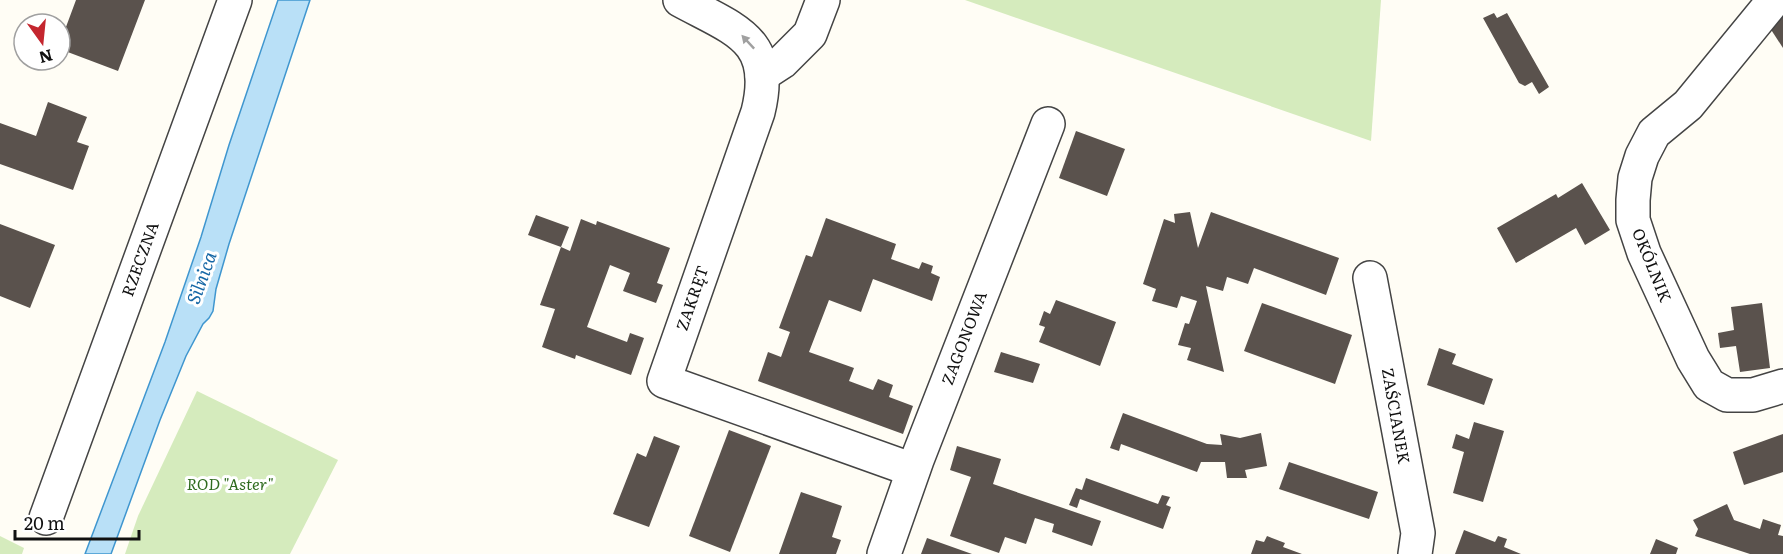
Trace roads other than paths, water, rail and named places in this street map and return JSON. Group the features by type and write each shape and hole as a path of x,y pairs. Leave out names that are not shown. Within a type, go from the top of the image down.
{"street":[{"name":"RZECZNA","path":"46,518 235,0"},
{"path":"680,0 736,30 753,46 760,61 762,85"},
{"path":"762,85 810,34 822,0"},
{"name":"OKÓLNIK","path":"1774,0 1688,105 1654,133 1642,156 1635,178 1633,200 1634,220 1644,253 1708,385 1727,395 1753,395 1783,386"},
{"name":"ZAKRĘT","path":"762,85 758,112 664,381 913,470"},
{"name":"ZAGONOWA","path":"884,554 913,470 1048,124"},
{"name":"ZAŚCIANEK","path":"1371,278 1418,534 1415,554"}],"water":[{"name":"Silnica","path":"278,0 310,0 229,244 216,289 213,311 203,324 186,356 111,554 85,554 165,342"}],"park label":[{"name":"ROD \"Aster\"","path":"230,484"}]}
